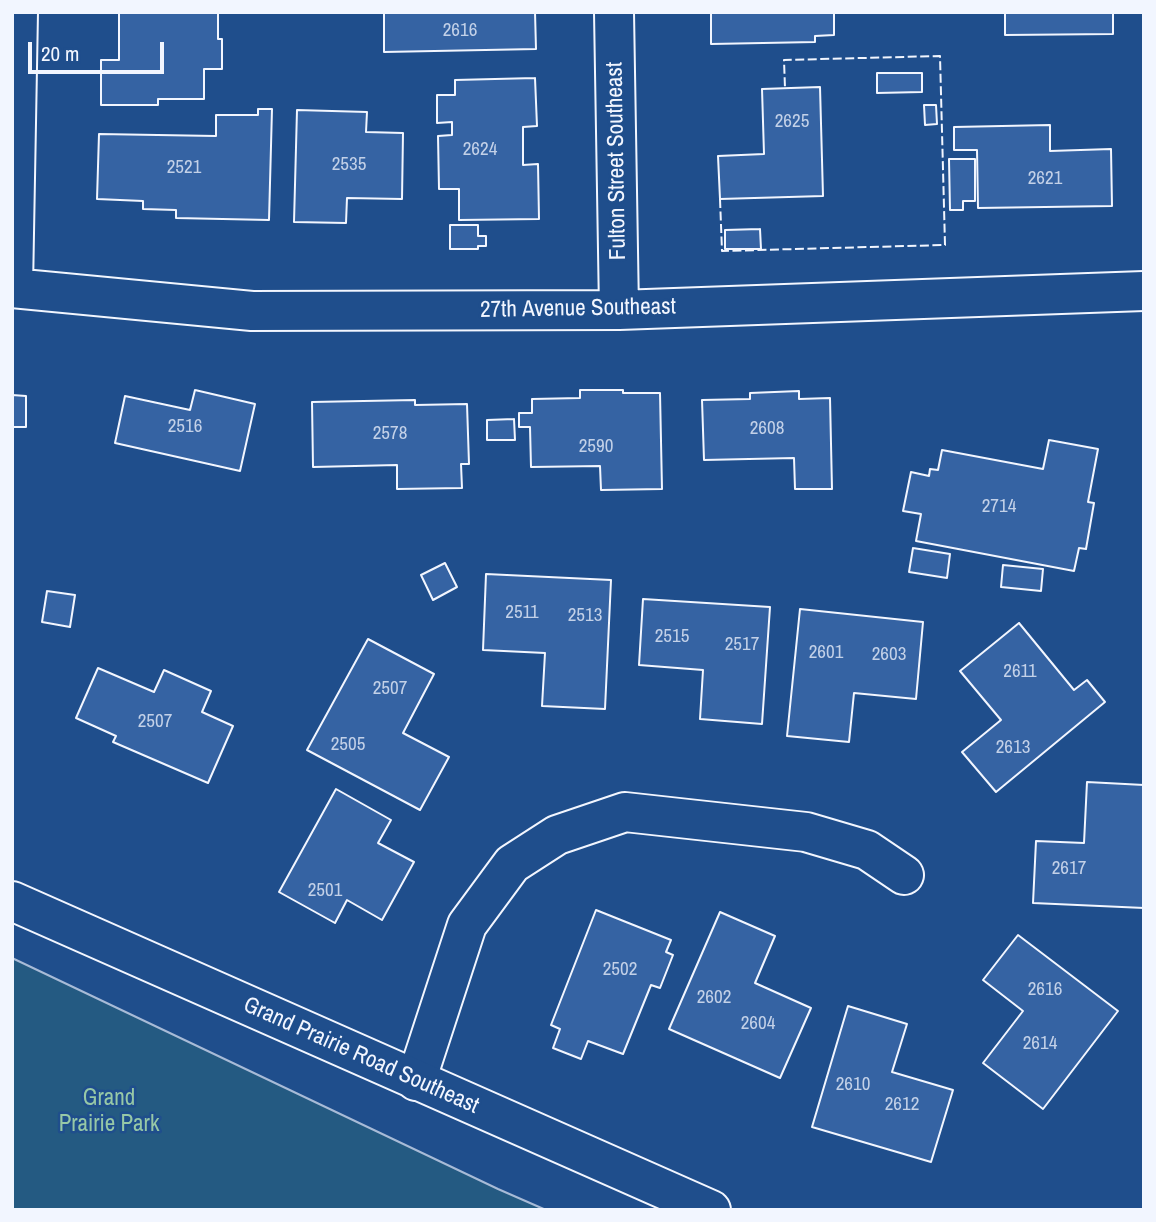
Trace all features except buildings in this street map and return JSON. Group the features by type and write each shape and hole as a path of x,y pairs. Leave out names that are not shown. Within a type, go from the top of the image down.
{"street":[{"path":"13,288 18,12"},
{"name":"Fulton Street Southeast","path":"614,12 619,310"},
{"name":"27th Avenue Southeast","path":"13,288 252,311 619,310 1144,291"},
{"path":"416,1081 467,925 512,864 557,835 625,812 778,828 806,832 867,850 904,875"},
{"name":"Grand Prairie Road Southeast","path":"12,901 711,1210"}],"green space":[{"name":"Grand Prairie Park","path":"12,958 498,1189 546,1210 12,1210"}],"fence":[{"path":"720,199 722,251 945,245 940,56 784,60 785,88"}]}
